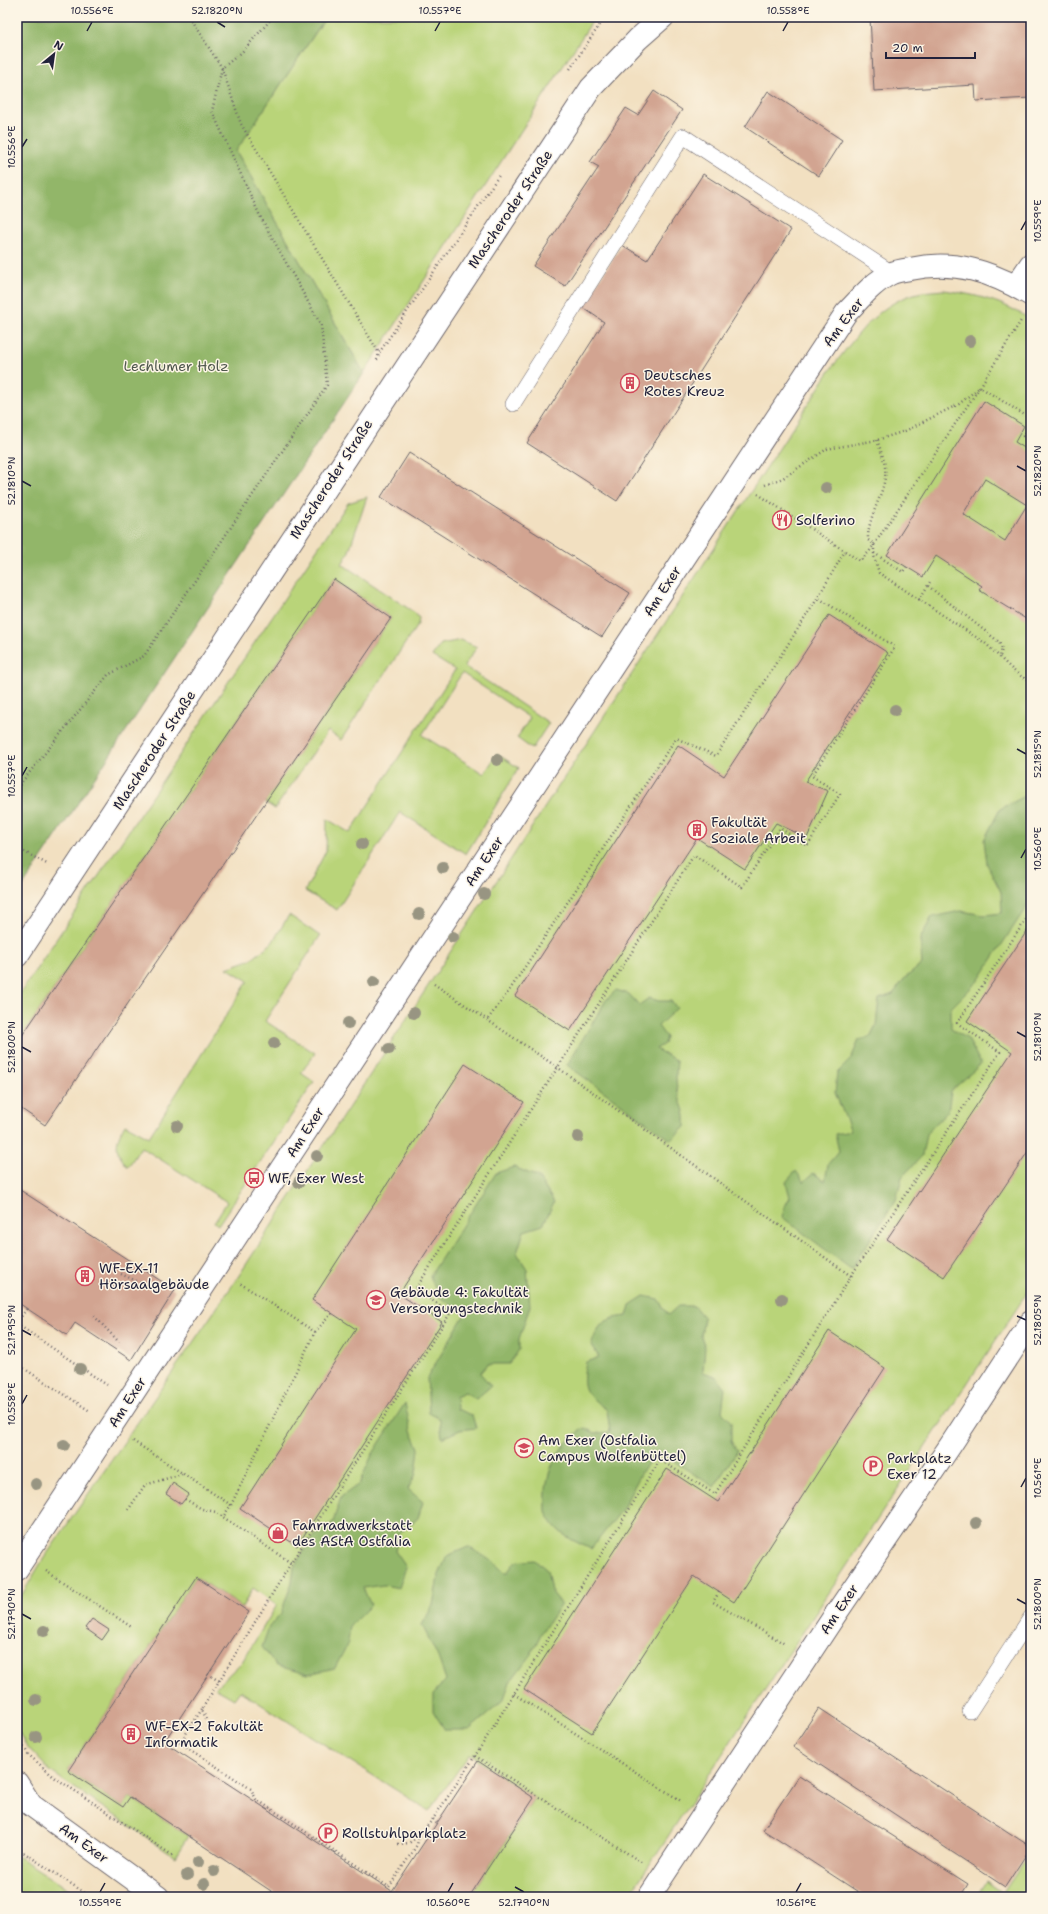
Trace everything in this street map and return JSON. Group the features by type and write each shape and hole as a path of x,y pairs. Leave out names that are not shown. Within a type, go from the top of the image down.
{"street":[{"name":"Mascheroder Straße","path":"17,956 70,878 590,88 638,39 663,17"},
{"name":"Am Exer","path":"17,1569 103,1420 216,1267 846,313 870,288 892,273 930,264 972,268 1024,291 1031,264"},
{"name":"Am Exer","path":"649,1897 807,1657 950,1446 1031,1322"},
{"name":"Am Exer","path":"17,1783 32,1805 158,1897"}],"lane":[{"path":"512,404 683,136 892,273"},
{"path":"970,1711 1031,1617"}],"path":[{"path":"189,17 222,68 241,124 379,353 503,169"},
{"path":"17,788 108,675 144,656 327,385 321,325 260,216 212,111 222,68 242,52 273,17"},
{"path":"570,70 605,17"},
{"path":"734,483 758,494 860,561 874,544 980,387 1022,318"},
{"path":"734,483 762,486 783,478 827,449 877,440 905,431 959,404 980,387"},
{"path":"980,387 1031,421 1023,436 1031,441"},
{"path":"874,544 868,540 868,533 872,516 883,487 886,468 877,440"},
{"path":"874,544 874,553 879,573 985,643 1000,656 1004,663 1031,682"},
{"path":"488,1019 509,991 676,738 716,756 817,598 845,551"},
{"path":"874,553 903,572 906,567"},
{"path":"919,600 930,582"},
{"path":"928,586 999,642 1002,649 1000,656"},
{"path":"420,1835 417,1845 389,1887 256,1799 250,1789 180,1743 318,1517 451,1312 415,1290 694,855 742,887 780,828 807,846 840,794 812,776 895,647 817,598"},
{"path":"17,848 70,878"},
{"path":"398,1844 409,1843 420,1835 433,1819 475,1756 660,1460 715,1494 851,1276 1000,1052 957,1023 1031,912"},
{"path":"411,970 488,1019 851,1276"},
{"path":"216,1267 315,1332"},
{"path":"121,1274 154,1289"},
{"path":"27,1308 17,1324 113,1388"},
{"path":"223,1517 231,1505 315,1332 332,1313"},
{"path":"94,1316 119,1342"},
{"path":"419,1357 424,1354"},
{"path":"17,1364 231,1505"},
{"path":"128,1510 145,1485 183,1473"},
{"path":"185,1499 202,1510 216,1512 291,1563"},
{"path":"44,1569 133,1628"},
{"path":"719,1592 713,1602 807,1657"},
{"path":"208,1674 219,1681"},
{"path":"514,1694 703,1816"},
{"path":"202,1709 206,1719"},
{"path":"17,1737 29,1755 54,1778 175,1857"},
{"path":"475,1756 645,1864"},
{"path":"433,1819 436,1824"},
{"path":"17,1848 91,1897"}],"green space":[{"name":"Lechlumer Holz","path":"17,17 326,17 236,151 364,373 17,895"},
{"path":"326,17 595,17 364,373 236,151"},
{"name":"Am Exer (Ostfalia Campus Wolfenbüttel)","path":"944,290 968,294 1000,303 1021,313 1031,320 1031,1287 628,1897 469,1897 534,1798 478,1761 475,1756 469,1755 429,1811 240,1691 234,1699 215,1688 242,1662 277,1605 253,1588 242,1607 196,1577 68,1771 123,1807 130,1797 188,1836 175,1857 50,1771 26,1745 17,1729 17,1603 42,1561 236,1280 833,366 868,323 889,306 914,294"},
{"path":"367,497 348,554 342,564 415,613 419,618 418,624 341,740 328,731 275,809 265,802 391,618 334,579 17,1043 17,998 348,503"},
{"path":"461,640 477,647 464,666 549,723 532,749 517,738 530,718 462,673 422,735 484,774 497,754 519,768 466,854 400,812 337,910 305,891 326,851 327,819 350,833 455,670 432,656 441,644"},
{"path":"1031,793 1031,900 978,981 951,1008 951,1029 968,1039 981,1064 951,1091 948,1111 926,1134 922,1156 902,1177 896,1200 851,1269 782,1217 785,1206 790,1197 786,1182 796,1171 804,1182 813,1173 825,1181 828,1164 839,1151 835,1134 851,1131 835,1093 837,1073 851,1059 859,1040 870,1037 876,1025 879,999 893,994 904,979 922,964 920,939 932,917 961,911 984,915 1002,913 1001,892 987,864 984,840 1000,809"},
{"path":"289,915 320,936 265,1021 315,1053 301,1073 314,1082 218,1225 214,1222 227,1202 141,1147 128,1167 118,1151 117,1146 119,1136 125,1124 149,1137 248,981 227,968 252,959 272,943"},
{"path":"616,990 629,994 639,1005 649,998 659,1001 671,1001 677,1008 658,1026 666,1037 664,1044 656,1049 677,1061 677,1087 685,1114 685,1127 671,1140 567,1065 606,1000"},
{"path":"514,1167 538,1177 554,1202 543,1225 524,1231 517,1253 527,1269 530,1306 519,1339 519,1350 509,1364 488,1364 480,1373 491,1386 476,1399 465,1392 456,1396 457,1409 472,1415 476,1428 460,1430 442,1438 440,1419 429,1413 427,1378 465,1314 438,1296 430,1276 496,1173"},
{"path":"644,1296 658,1299 668,1315 678,1306 694,1306 704,1318 701,1336 705,1347 703,1372 717,1377 725,1388 722,1412 731,1422 731,1441 737,1451 714,1487 658,1451 643,1470 622,1510 591,1549 566,1536 552,1523 546,1510 546,1489 548,1479 555,1458 568,1441 576,1434 585,1428 595,1433 610,1432 607,1410 589,1395 584,1385 586,1362 599,1357 591,1345 603,1323 612,1319 627,1316 630,1305"},
{"path":"405,1403 411,1431 419,1448 416,1474 408,1489 423,1502 418,1518 399,1534 395,1551 406,1567 399,1588 384,1585 363,1588 371,1605 350,1626 348,1643 335,1668 308,1674 277,1666 262,1647 269,1627 281,1613 292,1582 294,1567 310,1540 333,1522 341,1497 359,1484 372,1455"},
{"path":"468,1547 490,1559 506,1574 515,1562 535,1560 547,1570 551,1591 561,1603 541,1634 531,1654 510,1682 503,1701 469,1730 445,1730 433,1711 433,1694 446,1680 438,1657 422,1625 433,1605 438,1577 447,1556"},
{"path":"1031,1851 1031,1888 1025,1897 976,1897 986,1881 1003,1893"},
{"path":"17,1856 81,1897 17,1897"}],"building":[{"path":"870,17 1031,17 1031,98 976,101 975,85 874,91"},
{"path":"654,91 682,110 565,286 533,266 599,167 590,162 626,108 638,115"},
{"path":"768,91 842,140 819,176 745,127"},
{"name":"Deutsches Rotes Kreuz","path":"703,174 791,230 617,501 527,443 604,322 582,307 622,245 647,260"},
{"path":"984,401 1024,426 1015,442 1031,452 1031,611 1026,619 979,590 982,586 936,556 923,577 887,555","holes":["985,479 1027,505 1005,541 963,514"]},
{"path":"409,453 630,593 602,637 381,497"},
{"path":"334,579 391,618 45,1125 17,1106 17,1043"},
{"name":"Fakultät Soziale Arbeit","path":"829,615 888,653 805,782 828,791 807,838 776,823 745,869 697,838 570,1031 515,996 678,745 724,776"},
{"path":"1031,925 1031,1147 944,1277 887,1239 1012,1052 967,1021"},
{"path":"465,1064 524,1102 399,1294 442,1322 297,1546 240,1508 356,1329 312,1300"},
{"name":"WF-EX-11 Hörsaalgebäude","path":"17,1188 175,1290 131,1360 75,1323 67,1335 17,1302"},
{"path":"829,1331 885,1368 734,1602 694,1576 592,1733 524,1689 667,1469 718,1502"},
{"path":"173,1483 189,1494 181,1504 166,1494"},
{"name":"WF-EX-2 Fakultät Informatik","path":"196,1577 249,1612 164,1742 392,1891 478,1761 534,1798 469,1897 280,1897 130,1797 123,1807 68,1771"},
{"path":"92,1619 109,1630 102,1640 85,1628"},
{"path":"819,1708 1031,1847 1005,1887 793,1747"},
{"path":"799,1776 968,1884 960,1897 866,1897 763,1830"}],"place":[{"name":"Deutsches Rotes Kreuz","path":"630,383"},
{"name":"Solferino","path":"782,520"},
{"name":"Fakultät Soziale Arbeit","path":"697,830"},
{"name":"WF, Exer West","path":"254,1178"},
{"name":"WF-EX-11 Hörsaalgebäude","path":"85,1276"},
{"name":"Gebäude 4: Fakultät Versorgungstechnik","path":"376,1300"},
{"name":"Am Exer (Ostfalia Campus Wolfenbüttel)","path":"524,1448"},
{"name":"Parkplatz Exer 12","path":"873,1466"},
{"name":"Fahrradwerkstatt des AStA Ostfalia","path":"278,1533"},
{"name":"WF-EX-2 Fakultät Informatik","path":"131,1734"},
{"name":"Rollstuhlparkplatz","path":"328,1833"}]}
